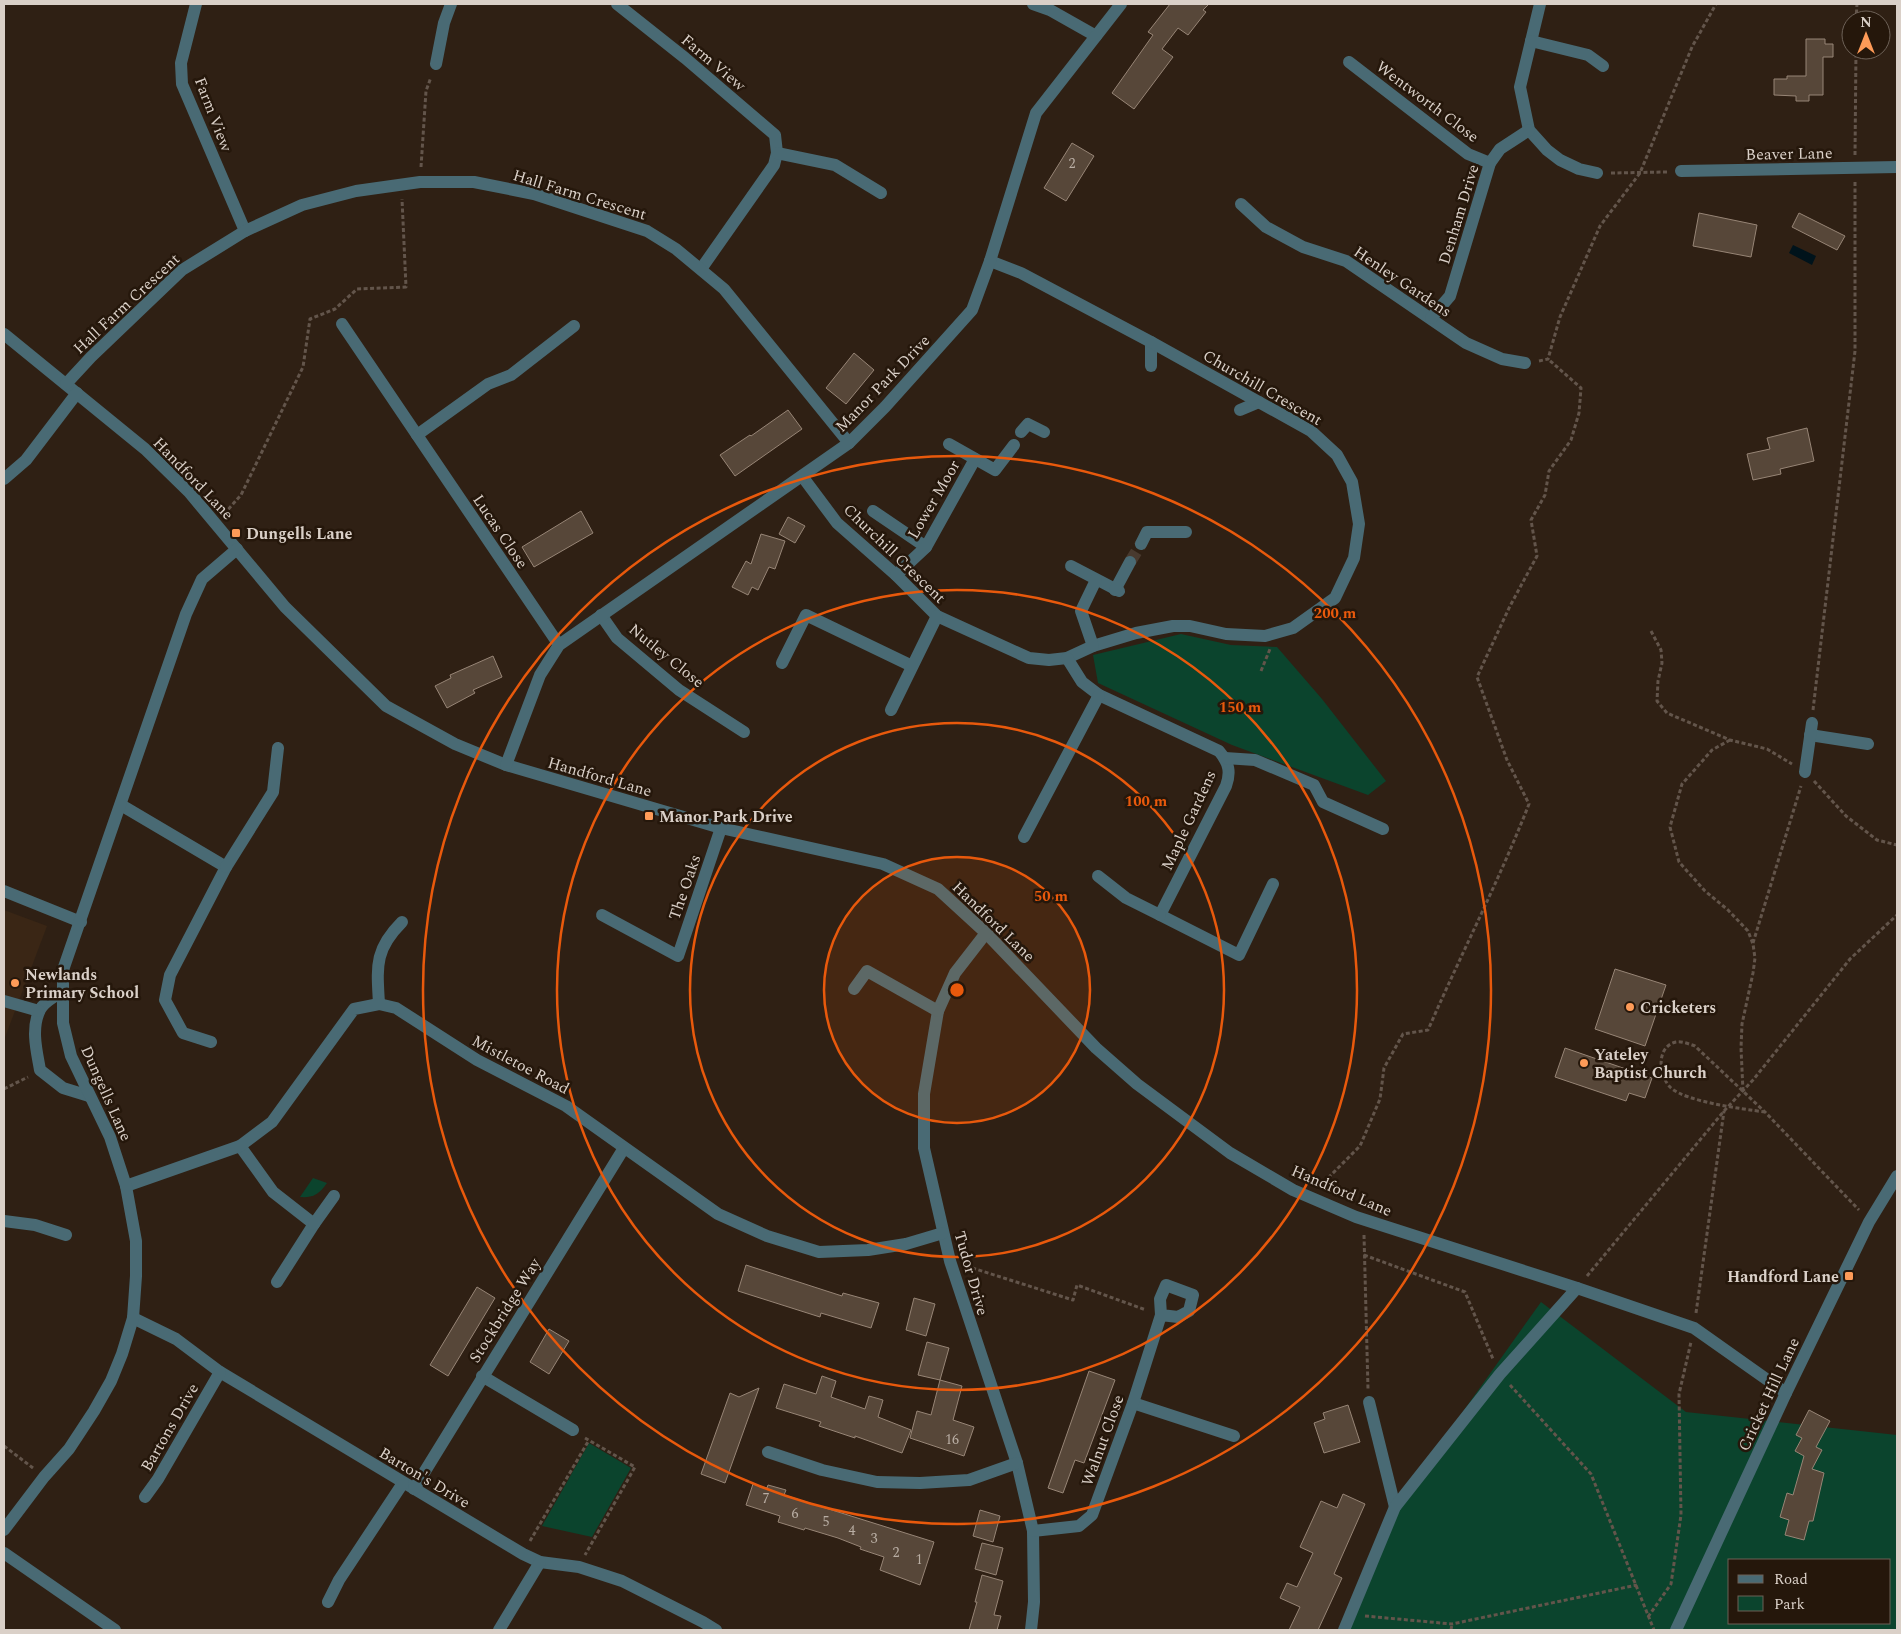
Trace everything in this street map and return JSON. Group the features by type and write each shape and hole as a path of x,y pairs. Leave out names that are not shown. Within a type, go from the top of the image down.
{"street":[{"name":"Farm View","path":"196,4 181,63 182,84 245,232"},
{"path":"436,64 444,23 451,4"},
{"name":"Farm View","path":"617,4 685,58 775,135 777,153"},
{"path":"1033,4 1050,10 1096,36"},
{"name":"Manor Park Drive","path":"506,765 540,674 559,645 849,443 885,407 972,310 990,262 1036,113 1121,4"},
{"path":"1540,4 1520,86 1530,130 1547,150 1560,160 1579,169 1597,173"},
{"path":"1531,41 1588,55 1603,66"},
{"name":"Wentworth Close","path":"1349,62 1468,154 1490,163"},
{"name":"Denham Drive","path":"1430,318 1450,296 1490,163 1500,149 1530,130"},
{"path":"701,269 774,165 777,153 835,165 881,193"},
{"name":"Beaver Lane","path":"1681,171 1897,166"},
{"name":"Hall Farm Crescent","path":"66,384 91,357 182,270 245,232 302,205 356,191 420,182 474,182 534,194 647,231 676,249 724,289 849,443"},
{"name":"Henley Gardens","path":"1241,204 1266,227 1304,247 1346,261 1466,343 1502,359 1525,363"},
{"name":"Churchill Crescent","path":"802,476 838,523 896,575 937,616 1029,658 1049,660 1067,658 1093,646 1136,633 1173,626 1190,626 1226,634 1265,636 1292,628 1334,598 1354,558 1359,524 1352,482 1337,455 1311,431 1259,402 1021,273 990,262"},
{"name":"Lucas Close","path":"342,324 559,645"},
{"path":"417,436 488,384 511,376 574,326"},
{"name":"Handford Lane","path":"4,334 145,449 189,492 285,607 386,706 455,744 506,765 721,828 884,864 938,889 986,933 1096,1048 1137,1084 1230,1153 1293,1190 1364,1220 1577,1288 1694,1328 1786,1393"},
{"path":"1151,342 1151,366"},
{"path":"4,479 26,460 77,393"},
{"path":"1240,410 1259,402"},
{"path":"1021,432 1028,424 1044,432"},
{"name":"Lower Moor","path":"949,444 995,470 1014,445"},
{"name":"Lower Moor","path":"896,575 926,547 975,459"},
{"path":"873,511 926,547"},
{"path":"1142,544 1147,532 1186,532"},
{"name":"Dungells Lane","path":"4,1530 44,1477 69,1449 106,1389 122,1354 133,1318 136,1241 126,1186 110,1137 71,1056 63,1023 63,970 186,614 202,579 237,549"},
{"path":"1071,566 1117,590 1130,562"},
{"path":"1093,646 1081,611 1096,580"},
{"name":"Nutley Close","path":"600,615 617,638 679,690 744,732"},
{"path":"782,663 806,615 912,666"},
{"path":"892,710 937,616"},
{"name":"Maple Gardens","path":"1067,658 1082,682 1099,695 1219,752 1225,758 1229,768 1230,776 1226,786 1160,915"},
{"path":"1024,837 1099,695"},
{"path":"1805,772 1811,729 1868,744"},
{"path":"211,1042 183,1033 165,1000 170,975 226,867 273,792 278,748"},
{"path":"1225,758 1255,760 1314,785 1323,802 1383,829"},
{"path":"121,805 226,867"},
{"name":"The Oaks","path":"602,915 678,956 721,828"},
{"path":"1098,876 1126,898 1240,954 1273,884"},
{"path":"4,891 81,922"},
{"path":"126,1186 240,1146 272,1122 354,1009 379,1004 377,964 388,936 402,922"},
{"name":"Tudor Drive","path":"986,933 955,973 938,1011 924,1094 924,1148 950,1261 1017,1463 1033,1531 1034,1602 1031,1630"},
{"path":"854,989 866,972 938,1011"},
{"path":"62,992 52,998 39,1011 35,1036 40,1070 63,1088 89,1096"},
{"path":"4,1001 39,1011"},
{"name":"Mistletoe Road","path":"379,1004 396,1008 477,1060 566,1106 718,1214 767,1236 819,1252 868,1250 906,1244 943,1233"},
{"path":"240,1146 273,1192 314,1224"},
{"name":"Stockbridge Way","path":"408,1486 482,1376 624,1148"},
{"name":"Cricket Hill Lane","path":"1676,1630 1786,1393 1869,1222 1897,1176"},
{"path":"277,1282 334,1196"},
{"path":"4,1221 35,1225 66,1235"},
{"path":"1344,1630 1395,1507 1500,1374 1577,1288"},
{"name":"Walnut Close","path":"1033,1531 1079,1526 1092,1515 1133,1403 1161,1315"},
{"name":"Barton's Drive","path":"133,1318 176,1338 220,1372 522,1554 540,1562 579,1567 622,1581 701,1626 716,1630"},
{"name":"Bartons Drive","path":"145,1497 158,1479 220,1372"},
{"path":"482,1376 573,1430"},
{"path":"1369,1402 1395,1507"},
{"path":"1133,1403 1234,1436"},
{"path":"768,1452 822,1470 877,1482 969,1480 1017,1463"},
{"path":"328,1602 339,1580 408,1486"},
{"path":"4,1553 115,1630"},
{"path":"499,1630 540,1562"}],"path":[{"path":"1548,359 1560,317 1600,226 1640,173 1692,47 1716,4"},
{"path":"1811,729 1855,351 1856,60"},
{"path":"420,182 426,91 436,64"},
{"path":"1597,173 1681,171"},
{"path":"224,514 241,495 303,367 310,319 335,309 357,289 406,287 402,184"},
{"path":"1525,363 1548,359"},
{"path":"1329,1206 1329,1177 1360,1146 1380,1099 1384,1068 1403,1034 1428,1030 1454,970 1512,848 1529,804 1507,760 1477,677 1510,606 1537,556 1531,520 1545,495 1549,471 1571,440 1579,413 1581,388 1548,359"},
{"path":"1651,631 1661,650 1662,663 1658,681 1657,701 1667,713 1730,740 1767,749 1805,772 1846,816 1877,840 1897,845"},
{"path":"1730,740 1712,750 1682,784 1670,827 1679,862 1705,891 1728,910 1748,931 1753,944 1755,958 1753,973 1742,1024 1743,1091"},
{"path":"1753,944 1805,772"},
{"path":"1577,1288 1724,1111 1743,1091 1850,959 1897,915"},
{"path":"1765,1112 1728,1107 1682,1094 1672,1089 1665,1081 1661,1071 1661,1061 1664,1052 1676,1042 1695,1046 1765,1112 1869,1222"},
{"path":"4,1089 40,1070"},
{"path":"1648,1617 1671,1584 1681,1515 1679,1394 1694,1328 1724,1111"},
{"path":"1364,1220 1369,1402"},
{"path":"1364,1255 1465,1292 1500,1374 1591,1474 1654,1630"},
{"path":"950,1261 1073,1300 1077,1285 1161,1315"},
{"path":"573,1430 635,1467 579,1567"},
{"path":"522,1554 589,1440"},
{"path":"4,1446 44,1477"},
{"path":"1351,1615 1452,1624 1637,1585"},
{"path":"1450,1630 1452,1624"}],"shaded area":[{"name":"Newlands Primary School","path":"4,910 47,926 4,1040"}],"green space":[{"path":"1181,634 1231,645 1277,647 1322,699 1386,781 1368,795 1232,745 1098,683 1093,655"},
{"path":"313,1178 327,1183 316,1195 300,1197"},
{"path":"1541,1302 1686,1412 1897,1435 1897,1630 1343,1630 1395,1507"},
{"path":"589,1443 631,1468 592,1537 542,1526"}],"water":[{"path":"1793,245 1816,256 1812,265 1789,253"}],"building":[{"path":"1170,4 1209,4 1203,10 1206,12 1188,35 1178,28 1162,49 1173,57 1134,109 1112,93 1153,35 1148,32"},
{"path":"1806,39 1825,39 1825,44 1833,44 1833,57 1823,57 1823,95 1809,95 1809,101 1796,101 1796,96 1774,95 1774,79 1787,79 1787,76 1806,76"},
{"path":"1072,143 1094,156 1066,201 1044,188"},
{"path":"1699,213 1757,225 1751,257 1693,246"},
{"path":"1799,213 1845,236 1837,250 1792,227"},
{"path":"854,353 874,370 846,404 826,388"},
{"path":"788,410 802,429 735,476 720,455"},
{"path":"1807,428 1814,461 1780,469 1781,474 1753,480 1747,454 1770,449 1767,438"},
{"path":"581,511 593,533 534,567 522,547"},
{"path":"788,517 805,526 795,543 779,534"},
{"path":"761,534 785,541 775,569 769,567 758,590 752,587 748,595 732,587 746,561 751,564"},
{"path":"493,656 502,677 473,690 475,693 447,708 435,686 451,678 450,675"},
{"name":"Cricketers","path":"1615,969 1666,985 1645,1046 1595,1029"},
{"name":"Yateley Baptist Church","path":"1565,1048 1652,1078 1645,1098 1629,1093 1626,1101 1555,1077"},
{"path":"746,1265 842,1296 843,1293 879,1303 871,1328 821,1313 820,1317 738,1291"},
{"path":"477,1287 495,1298 448,1376 430,1365"},
{"path":"914,1298 935,1304 926,1336 906,1330"},
{"path":"549,1329 569,1341 549,1374 530,1362"},
{"path":"927,1342 949,1348 940,1380 918,1375"},
{"path":"1089,1371 1115,1380 1084,1463 1075,1460 1063,1493 1048,1488"},
{"path":"822,1376 836,1381 831,1397 865,1409 869,1396 883,1400 878,1417 911,1430 902,1453 855,1436 855,1438 819,1426 821,1422 776,1408 784,1384 816,1394"},
{"path":"940,1380 962,1386 953,1420 974,1427 964,1456 910,1438 917,1411 931,1415"},
{"path":"759,1388 725,1483 701,1474 730,1393 739,1397"},
{"path":"1348,1405 1360,1442 1324,1453 1314,1423 1325,1419 1323,1413"},
{"path":"1809,1410 1830,1421 1816,1447 1822,1450 1812,1469 1824,1473 1813,1521 1809,1521 1804,1540 1785,1535 1789,1520 1780,1517 1787,1493 1793,1495 1804,1456 1795,1451 1802,1438 1796,1435"},
{"path":"753,1484 767,1488 768,1485 786,1490 784,1495 934,1542 920,1585 880,1570 884,1557 860,1549 861,1547 838,1538 778,1522 780,1516 746,1505"},
{"path":"1343,1494 1365,1504 1334,1574 1342,1578 1318,1630 1289,1630 1300,1607 1280,1598 1287,1583 1297,1587 1313,1553 1300,1547 1321,1501 1337,1508"},
{"path":"980,1510 1000,1516 993,1542 973,1536"},
{"path":"982,1543 1003,1548 996,1575 975,1569"},
{"path":"982,1575 1003,1581 994,1615 1001,1616 997,1630 969,1630"}],"tunnel":[{"path":"1130,562 1141,544"}],"place":[{"name":"Dungells Lane","path":"236,533"},
{"name":"Manor Park Drive","path":"649,816"},
{"name":"Newlands Primary School","path":"15,983"},
{"name":"Cricketers","path":"1630,1007"},
{"name":"Yateley Baptist Church","path":"1584,1063"},
{"name":"Handford Lane","path":"1849,1276"}]}
